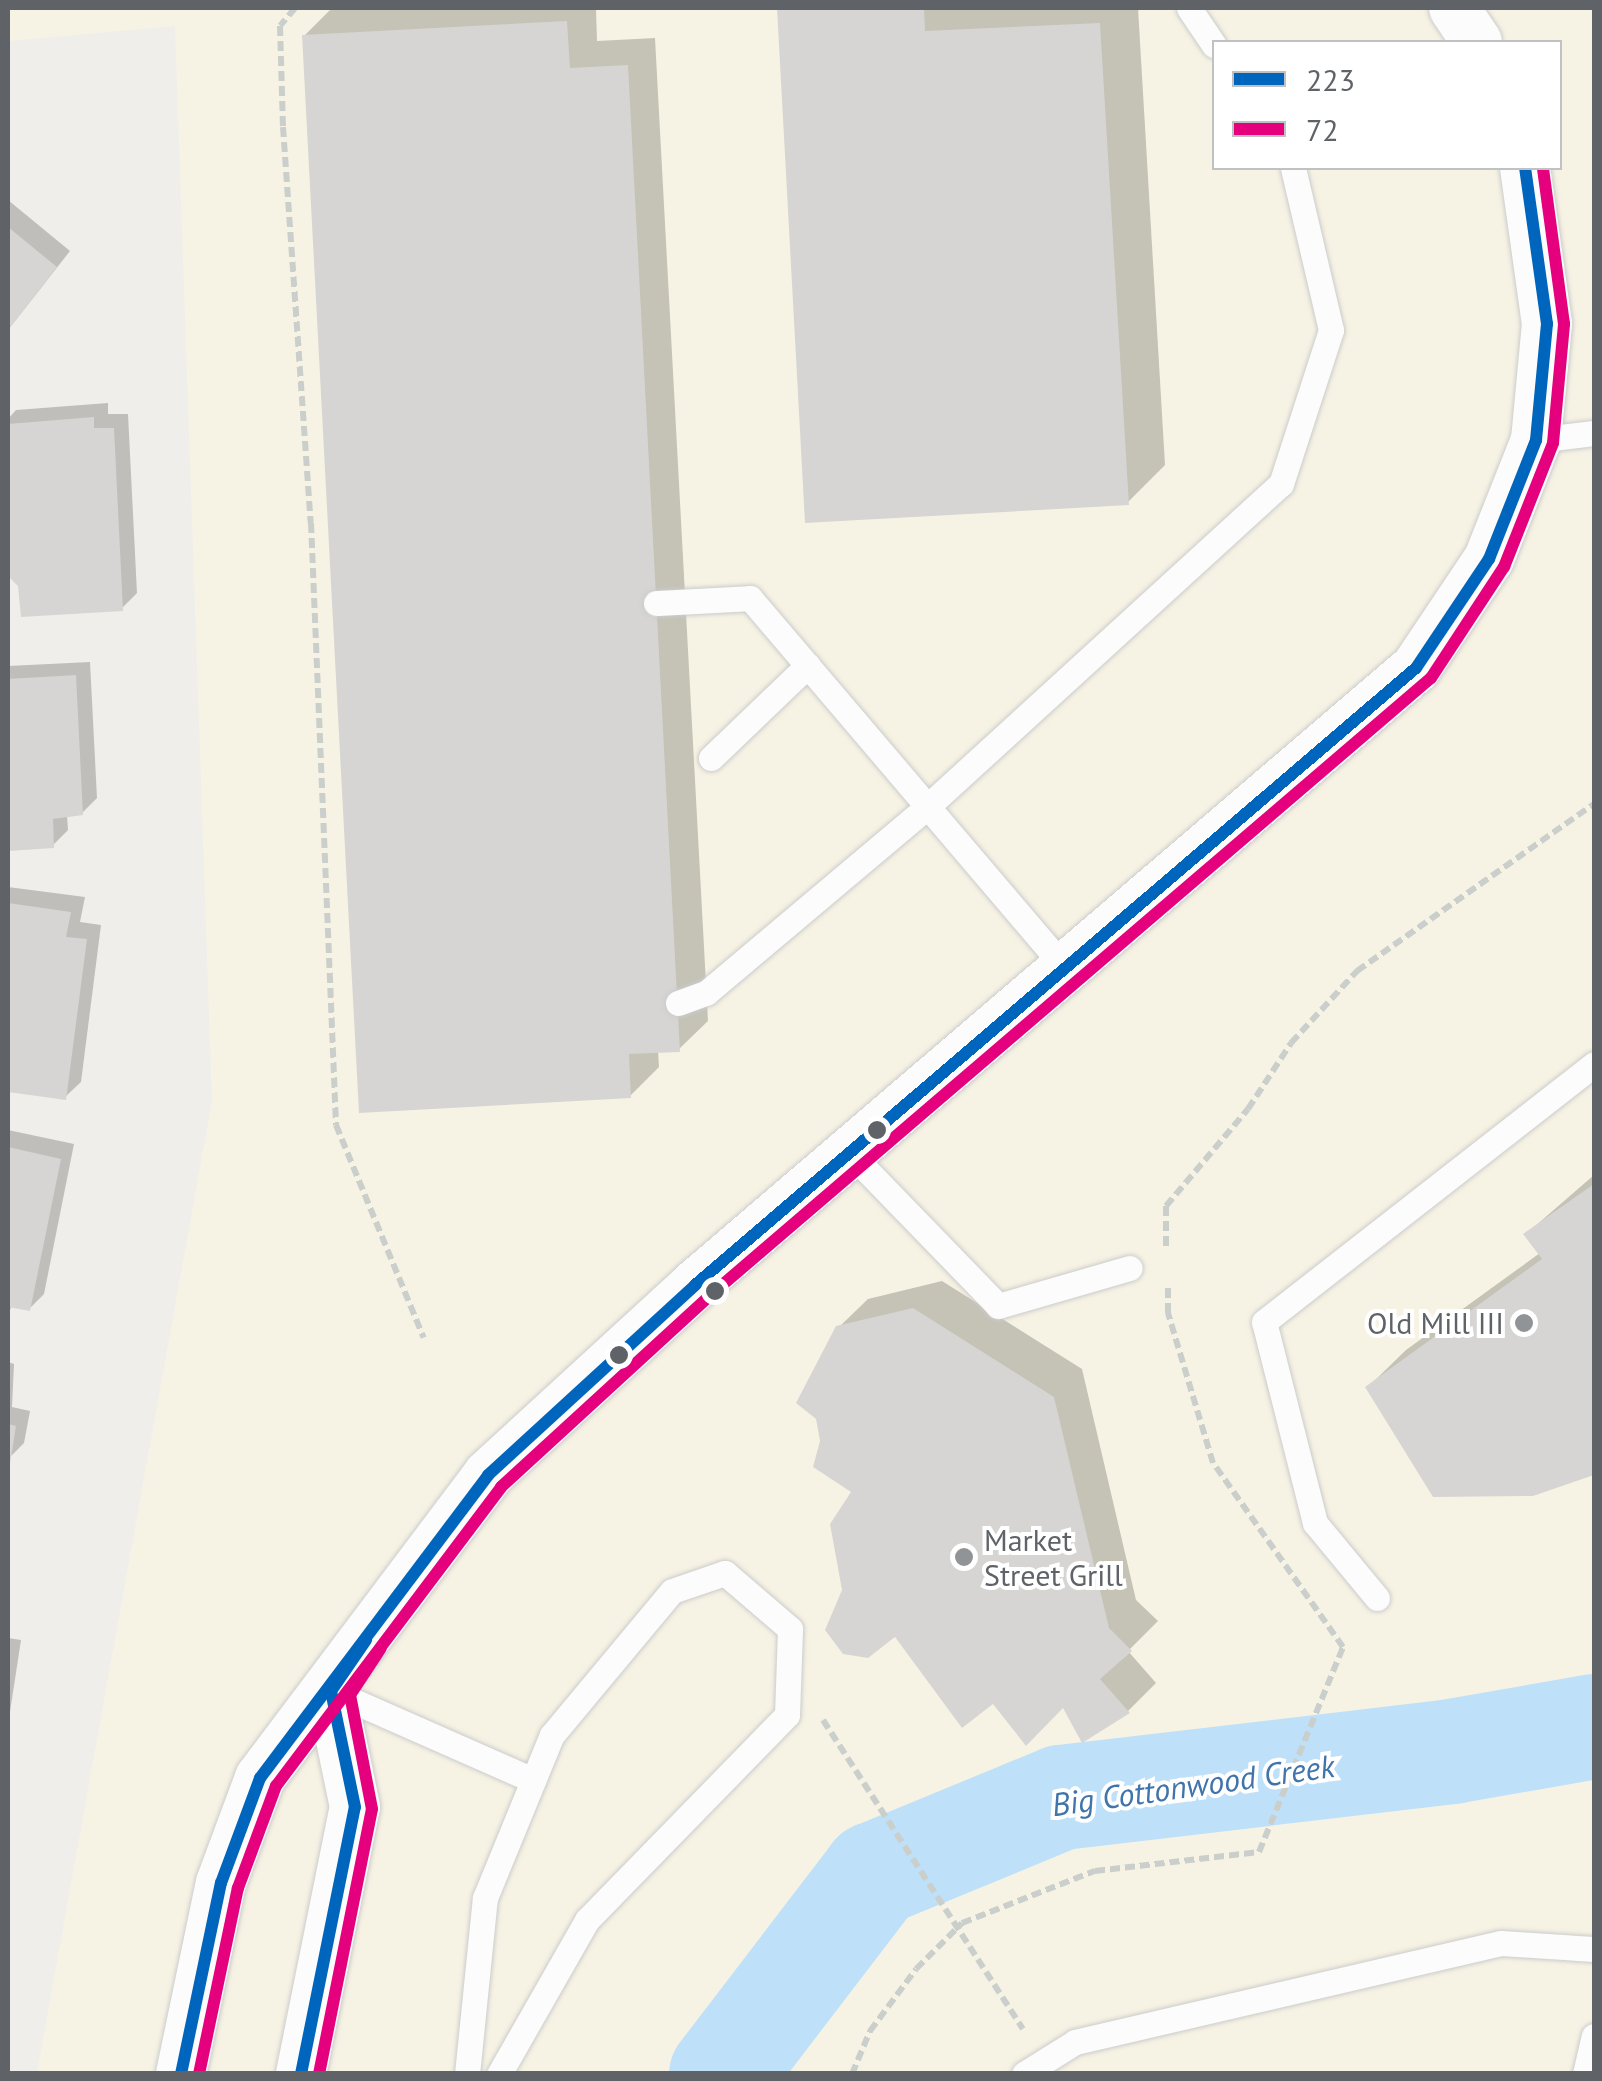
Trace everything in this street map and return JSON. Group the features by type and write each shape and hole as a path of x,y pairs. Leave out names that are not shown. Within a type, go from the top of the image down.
{"street":[{"path":"1454,8 1476,40"},
{"path":"182,2074 221,1883 260,1778 331,1691 488,1476 620,1350 1416,668 1489,559 1536,440 1547,324 1525,170"},
{"path":"301,2074 355,1806 331,1691"}],"lane":[{"path":"1189,8 1212,42"},
{"path":"678,1002 706,993 928,806 1281,484 1331,330 1293,170"},
{"path":"1536,440 1594,433"},
{"path":"656,603 750,598 1066,971"},
{"path":"711,758 808,665"},
{"path":"1377,1598 1316,1523 1264,1322 1594,1064"},
{"path":"850,1152 998,1306 1130,1268"},
{"path":"467,2074 485,1898 552,1735 672,1591 725,1573 790,1629 787,1715 587,1920 499,2074"},
{"path":"331,1691 533,1780"},
{"path":"1024,2074 1076,2042 1502,1944 1594,1948"},
{"path":"1584,2074 1594,2036"}],"path":[{"path":"295,8 280,26 282,93 311,523 336,1125 424,1338"},
{"path":"1167,1263 1166,1206 1248,1108 1291,1043 1357,971 1594,804"},
{"path":"852,2074 870,2031 916,1969 962,1923 1094,1872 1260,1852 1343,1647 1213,1463 1168,1313 1167,1280"},
{"path":"823,1720 1023,2029"}],"shaded area":[{"path":"8,8 1594,8 1594,2073 37,2073 212,1101 175,26 8,41"}],"building":[{"path":"777,8 924,8 925,31 1100,23 1129,505 805,523"},
{"path":"567,21 570,68 628,65 680,1052 629,1054 631,1098 359,1113 302,35"},
{"path":"8,227 57,267 8,330"},
{"path":"94,417 94,428 114,428 123,611 21,617 18,586 8,576 8,424"},
{"path":"76,675 83,815 53,819 54,848 8,851 8,679"},
{"path":"8,903 71,912 66,937 87,939 66,1100 8,1092"},
{"path":"8,1147 61,1159 30,1311 8,1307"},
{"name":"Old Mill III","path":"1594,1184 1594,1475 1533,1496 1433,1497 1365,1387 1542,1259 1523,1234"},
{"name":"Market Street Grill","path":"913,1308 1054,1397 1109,1628 1132,1651 1100,1679 1130,1713 1082,1743 1063,1708 1026,1746 993,1704 962,1728 895,1637 868,1658 843,1654 825,1630 842,1590 830,1524 851,1492 813,1467 820,1441 816,1419 796,1403 836,1326"},
{"path":"8,1424 16,1426 10,1464 8,1463"}],"waterway":[{"name":"Big Cottonwood Creek","path":"721,2074 874,1874 1061,1797 1451,1751 1594,1726"}],"transit line":[{"name":"223","path":"181,2074 221,1883 260,1778 488,1475 695,1285 1416,668 1489,559 1536,440 1547,324 1525,170"},
{"name":"72","path":"199,2074 238,1888 276,1786 501,1487 707,1298 1431,678 1504,567 1553,443 1564,324 1543,170"},
{"name":"223","path":"301,2074 355,1807 331,1691 366,1640"},
{"name":"72","path":"319,2074 372,1809 350,1695 381,1648"}],"place":[{"name":"Old Mill III","path":"1524,1323"},
{"name":"Market Street Grill","path":"964,1557"}]}
